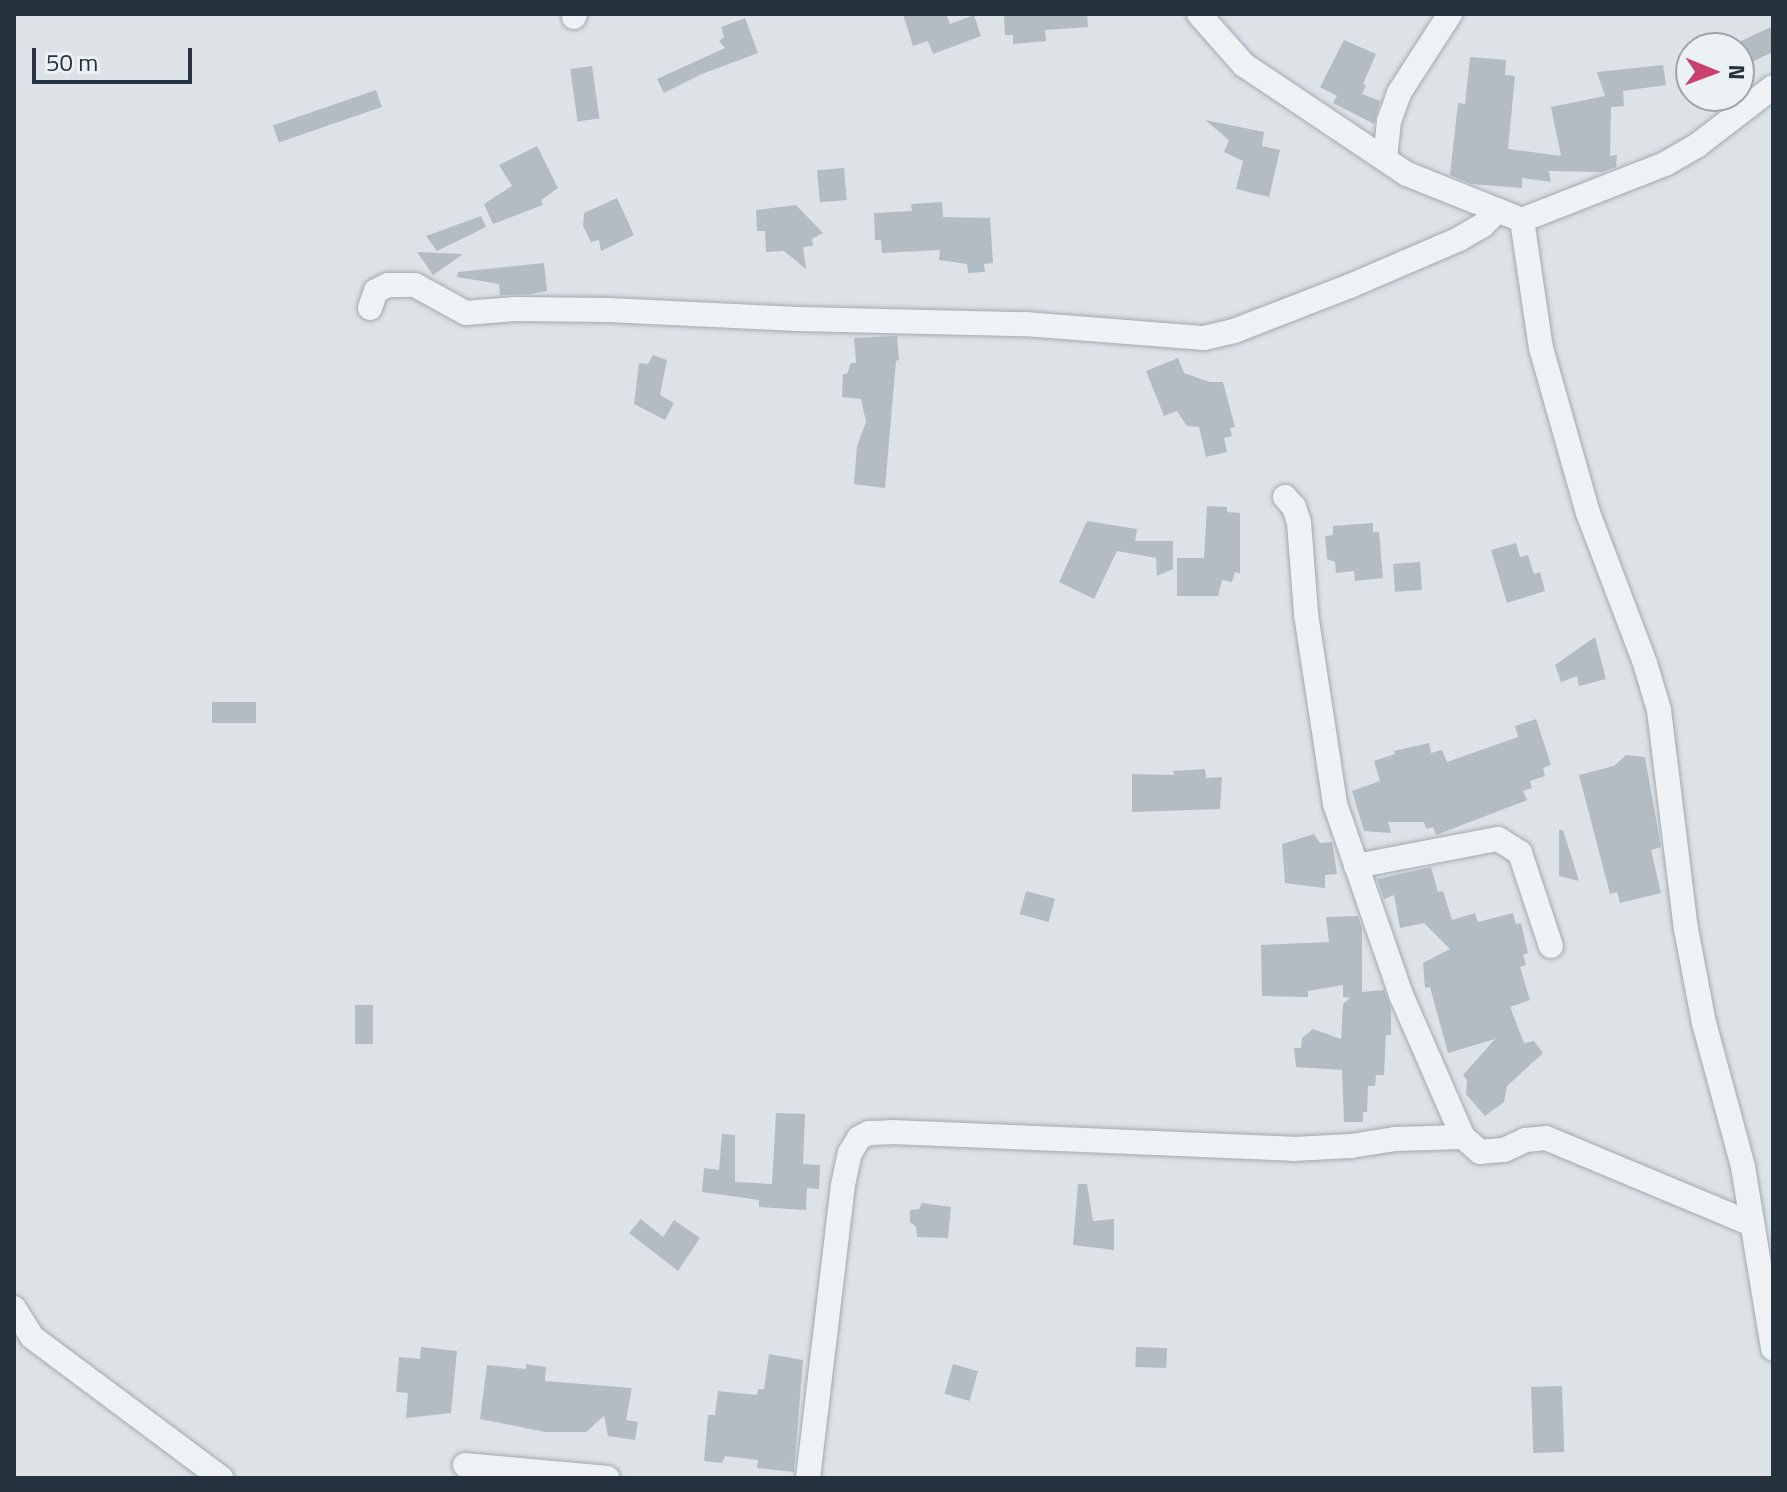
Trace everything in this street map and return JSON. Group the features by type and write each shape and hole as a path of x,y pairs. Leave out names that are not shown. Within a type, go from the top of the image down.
{"street":[{"path":"1199,14 1244,65 1407,174 1522,220 1665,164 1699,144 1773,87"},
{"path":"1385,159 1389,121 1399,93 1450,14"},
{"path":"370,308 376,291 388,285 415,285 466,313 515,309 608,310 1025,324 1204,338 1234,331 1350,286 1459,239 1483,225 1498,210"},
{"path":"1522,220 1541,348 1588,513 1645,663 1659,710 1686,929 1704,1023 1737,1139 1773,1349"},
{"path":"1285,497 1294,507 1299,522 1306,614 1325,756 1335,804 1402,997 1463,1137 1480,1152 1504,1150 1525,1140 1546,1138 1752,1224"},
{"path":"1356,866 1498,839 1520,853 1551,946"},
{"path":"808,1478 846,1167 859,1138 869,1133 1293,1149 1351,1146 1395,1139 1463,1137"},
{"path":"14,1308 32,1337 221,1478"},
{"path":"465,1465 607,1478"}],"building":[{"path":"903,14 946,14 950,24 974,15 981,36 933,54 928,41 913,46"},
{"path":"1004,14 1087,14 1088,27 1045,30 1046,41 1013,44 1013,35 1005,35"},
{"path":"745,18 758,53 702,74 664,93 657,79 725,48 719,41 724,37 721,27"},
{"path":"1773,26 1773,52 1755,60 1755,34"},
{"path":"1344,40 1376,54 1362,94 1380,101 1374,124 1333,103 1337,96 1320,87"},
{"path":"1470,57 1506,60 1505,75 1515,76 1508,149 1561,156 1551,107 1605,96 1597,72 1663,65 1666,85 1623,91 1624,106 1611,107 1610,156 1617,155 1616,167 1603,172 1549,171 1551,182 1522,178 1522,188 1471,184 1450,175 1458,103 1465,104"},
{"path":"592,66 599,118 578,122 570,69"},
{"path":"376,90 382,107 279,143 273,125"},
{"path":"1205,120 1264,132 1262,146 1280,150 1269,197 1236,189 1243,161 1224,152 1229,140"},
{"path":"537,146 558,188 541,200 543,205 493,224 484,204 512,186 499,165"},
{"path":"844,168 847,200 820,202 817,170"},
{"path":"617,198 634,235 601,251 599,240 591,242 583,226 584,213"},
{"path":"942,202 943,217 990,218 993,263 984,264 985,272 968,273 967,264 939,260 940,250 882,253 881,240 875,240 874,213 912,211 911,204"},
{"path":"796,205 823,233 812,239 813,246 803,247 806,269 784,251 766,252 765,231 757,231 756,210"},
{"path":"481,216 486,227 437,251 426,236"},
{"path":"417,252 463,254 433,275"},
{"path":"544,263 547,291 530,294 500,295 499,284 457,277 458,272"},
{"path":"897,336 899,360 896,361 885,488 854,484 857,446 866,422 861,399 842,397 843,374 847,374 851,363 856,363 854,338"},
{"path":"653,355 667,360 660,395 674,403 665,420 634,404 639,363 648,364"},
{"path":"1178,358 1184,373 1210,382 1223,382 1235,427 1230,428 1232,436 1224,438 1227,452 1206,457 1199,427 1187,426 1177,411 1164,416 1146,371"},
{"path":"1207,506 1227,507 1227,512 1240,513 1240,573 1235,572 1232,582 1222,580 1218,596 1177,596 1177,558 1204,558"},
{"path":"1087,521 1137,529 1135,541 1173,541 1173,569 1157,576 1156,558 1117,551 1094,599 1059,582"},
{"path":"1373,523 1373,532 1379,532 1383,578 1355,581 1354,571 1336,573 1335,562 1327,559 1325,536 1333,535 1333,526"},
{"path":"1516,543 1520,557 1528,555 1534,574 1540,572 1545,591 1507,603 1491,550"},
{"path":"1420,562 1422,590 1395,592 1393,564"},
{"path":"1595,637 1606,679 1579,686 1577,676 1561,682 1555,665"},
{"path":"212,702 256,702 256,723 212,723"},
{"path":"1536,719 1551,765 1543,768 1545,776 1530,781 1532,788 1523,791 1527,800 1436,835 1433,827 1426,829 1424,822 1388,822 1391,833 1364,831 1352,791 1380,781 1374,761 1395,754 1394,751 1429,743 1431,753 1442,750 1447,762 1518,737 1515,726"},
{"path":"1626,755 1645,757 1661,847 1651,850 1661,893 1620,903 1617,892 1610,894 1579,775 1614,766"},
{"path":"1205,769 1206,778 1222,777 1220,809 1132,812 1132,774 1174,775 1173,771"},
{"path":"1559,830 1563,830 1579,881 1559,876"},
{"path":"1314,834 1320,843 1332,842 1337,874 1325,875 1325,888 1285,883 1282,844"},
{"path":"1431,867 1438,892 1443,891 1452,920 1475,913 1478,922 1513,913 1516,924 1521,923 1528,953 1523,955 1526,965 1520,967 1530,1000 1510,1007 1524,1043 1534,1041 1543,1053 1507,1086 1504,1102 1485,1116 1466,1094 1467,1080 1463,1075 1495,1039 1448,1053 1430,987 1425,988 1423,963 1450,949 1424,923 1400,928 1394,895 1384,899 1377,879"},
{"path":"1026,891 1055,899 1049,922 1020,914"},
{"path":"1358,916 1362,928 1362,992 1384,990 1391,1009 1391,1035 1386,1035 1384,1075 1376,1075 1375,1086 1368,1086 1367,1112 1363,1112 1363,1122 1344,1122 1342,1070 1296,1067 1294,1048 1301,1048 1302,1038 1313,1029 1341,1039 1343,1004 1350,998 1343,997 1343,985 1308,991 1308,997 1262,996 1261,945 1329,942 1326,917"},
{"path":"355,1005 373,1005 373,1044 355,1044"},
{"path":"776,1113 805,1114 803,1164 820,1165 819,1189 807,1188 806,1210 759,1207 759,1200 702,1192 704,1168 719,1170 722,1134 735,1135 735,1182 772,1184"},
{"path":"1078,1184 1087,1184 1093,1221 1114,1219 1114,1250 1073,1245"},
{"path":"922,1203 951,1207 948,1238 917,1237 916,1227 910,1222 910,1210 919,1209"},
{"path":"641,1219 663,1237 674,1220 700,1238 678,1271 629,1233"},
{"path":"421,1347 457,1351 451,1413 406,1418 408,1393 396,1392 399,1357 420,1359"},
{"path":"1136,1347 1167,1348 1166,1368 1135,1367"},
{"path":"769,1354 803,1360 794,1472 757,1468 758,1460 725,1456 722,1463 704,1461 708,1415 715,1415 718,1391 757,1395 758,1389 764,1389"},
{"path":"526,1364 546,1367 545,1381 632,1388 626,1420 638,1422 635,1440 608,1436 604,1416 586,1432 545,1432 480,1419 487,1365 526,1369"},
{"path":"953,1364 978,1371 969,1401 944,1394"},
{"path":"1562,1386 1564,1452 1533,1453 1531,1387"}]}
